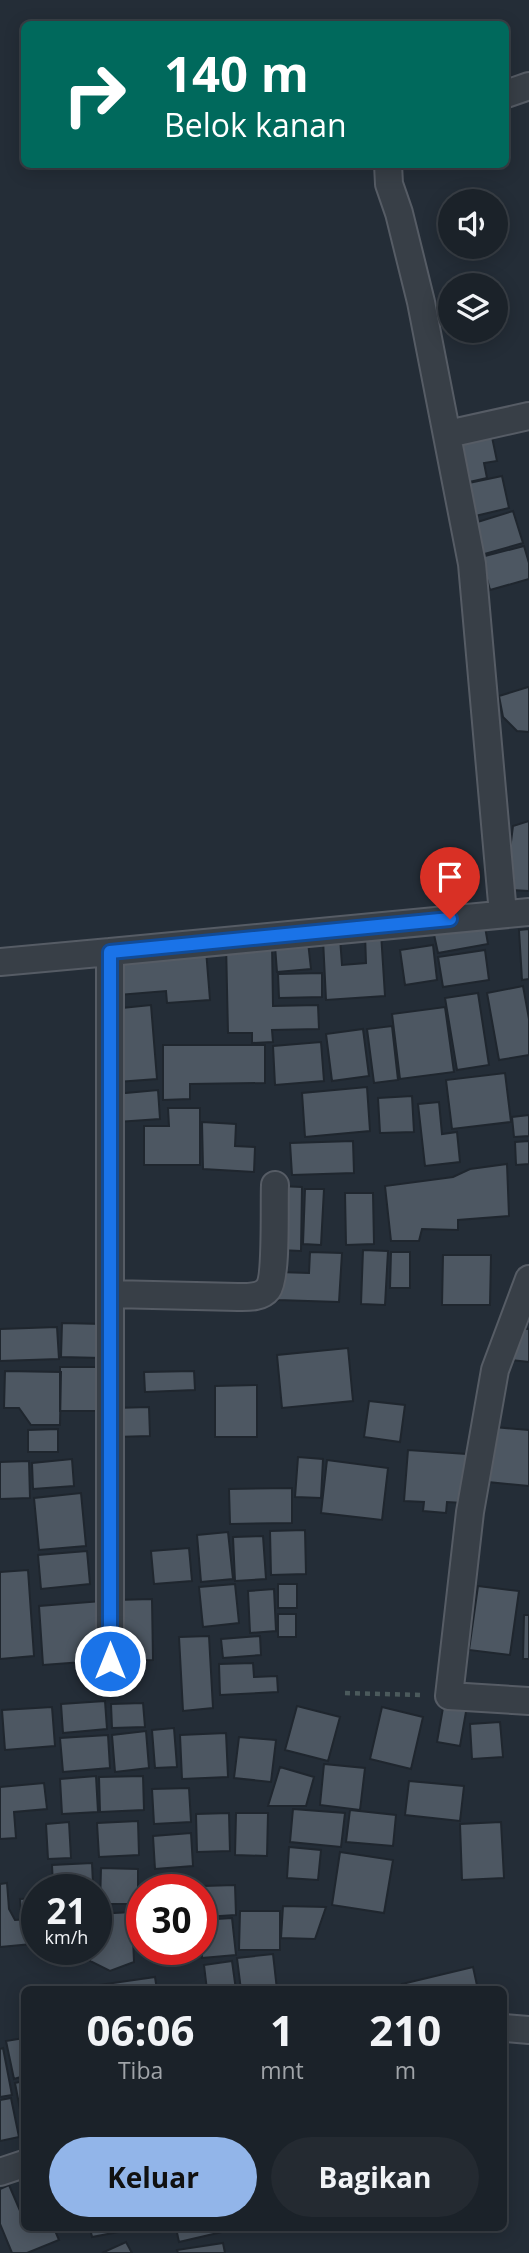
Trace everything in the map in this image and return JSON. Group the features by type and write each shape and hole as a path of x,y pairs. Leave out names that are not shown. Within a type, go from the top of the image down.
{"street":[{"path":"509,93 529,86"},
{"path":"388,168 389,184 400,213 448,434 476,598 503,914"},
{"path":"448,434 529,416"},
{"path":"0,962 529,912"},
{"path":"110,952 110,1661"},
{"path":"111,1294 238,1297 264,1293 273,1279 275,1185"},
{"path":"529,1279 495,1370 470,1511 449,1696 529,1701"},
{"path":"507,2028 529,2030"},
{"path":"0,2172 21,2165"}],"path":[{"path":"345,1693 449,1696"}],"building":[{"path":"492,437 497,461 484,463 487,478 465,483 457,444"},
{"path":"502,476 509,508 471,517 464,484"},
{"path":"513,511 523,543 481,555 471,524"},
{"path":"524,546 529,563 529,579 490,590 481,557"},
{"path":"529,687 529,732 517,731 503,717 499,696"},
{"path":"529,821 529,891 511,890 510,850 513,826"},
{"path":"484,921 488,944 438,953 433,930"},
{"path":"529,929 529,979 522,980 519,930"},
{"path":"381,933 385,996 326,1000 323,939 340,938 342,965 366,963 365,934"},
{"path":"308,942 311,969 277,972 275,946"},
{"path":"226,943 272,943 273,1006 318,1005 319,1029 272,1030 273,1042 252,1043 252,1033 228,1033"},
{"path":"433,945 437,980 405,985 400,950"},
{"path":"206,950 210,1000 167,1003 166,991 118,995 116,957"},
{"path":"485,950 489,980 443,987 438,957"},
{"path":"322,973 322,997 279,998 278,974"},
{"path":"523,986 529,1019 529,1055 499,1060 487,993"},
{"path":"478,993 489,1065 457,1070 445,998"},
{"path":"151,1005 157,1079 117,1082 112,1009"},
{"path":"445,1007 454,1072 400,1079 392,1014"},
{"path":"392,1026 398,1080 374,1083 367,1029"},
{"path":"363,1029 369,1076 332,1081 326,1034"},
{"path":"321,1042 324,1081 275,1085 273,1046"},
{"path":"163,1045 265,1045 265,1083 190,1084 190,1099 163,1100"},
{"path":"505,1073 511,1122 452,1129 446,1080"},
{"path":"367,1087 370,1131 305,1137 302,1093"},
{"path":"158,1090 160,1119 117,1122 115,1094"},
{"path":"412,1096 414,1132 380,1133 378,1098"},
{"path":"439,1102 442,1134 457,1132 460,1162 425,1166 418,1104"},
{"path":"168,1108 200,1108 200,1165 144,1165 144,1126 169,1126"},
{"path":"529,1115 529,1136 514,1137 512,1117"},
{"path":"202,1122 236,1124 235,1146 255,1147 254,1172 203,1169"},
{"path":"353,1141 354,1173 292,1175 290,1143"},
{"path":"529,1141 529,1164 516,1165 515,1142"},
{"path":"507,1164 509,1216 458,1220 458,1230 422,1229 419,1241 391,1241 385,1186 453,1177 470,1169"},
{"path":"280,1186 302,1187 301,1251 279,1250"},
{"path":"305,1189 324,1189 321,1245 303,1244"},
{"path":"345,1193 373,1193 374,1244 346,1245"},
{"path":"363,1250 388,1251 385,1305 361,1304"},
{"path":"310,1252 342,1253 339,1302 277,1300 278,1272 309,1273"},
{"path":"391,1252 410,1252 410,1288 390,1288"},
{"path":"443,1255 491,1255 490,1305 442,1305"},
{"path":"62,1323 103,1324 102,1358 61,1357"},
{"path":"57,1327 59,1359 0,1361 0,1329"},
{"path":"514,1328 529,1329 529,1362 511,1360"},
{"path":"348,1348 353,1401 282,1408 277,1355"},
{"path":"60,1367 96,1367 96,1411 60,1411"},
{"path":"5,1371 61,1372 60,1425 31,1425 19,1408 4,1408"},
{"path":"194,1371 195,1390 145,1392 144,1372"},
{"path":"257,1385 257,1437 215,1437 215,1386"},
{"path":"369,1401 405,1405 400,1442 364,1437"},
{"path":"149,1407 150,1436 115,1437 114,1408"},
{"path":"494,1427 529,1430 529,1486 488,1482"},
{"path":"58,1429 58,1452 28,1452 28,1430"},
{"path":"408,1450 467,1454 464,1503 447,1502 446,1513 423,1511 424,1502 404,1501"},
{"path":"298,1457 323,1459 321,1498 295,1497"},
{"path":"72,1459 74,1486 33,1489 32,1463"},
{"path":"327,1460 388,1468 382,1520 321,1513"},
{"path":"29,1461 30,1498 0,1499 0,1462"},
{"path":"292,1488 292,1523 230,1524 229,1489"},
{"path":"81,1493 86,1546 39,1550 34,1498"},
{"path":"305,1530 306,1574 271,1575 270,1531"},
{"path":"228,1532 233,1579 201,1582 197,1535"},
{"path":"263,1536 266,1579 235,1581 233,1537"},
{"path":"189,1548 192,1581 154,1584 151,1551"},
{"path":"87,1551 90,1584 41,1589 38,1555"},
{"path":"28,1570 34,1656 0,1659 0,1572"},
{"path":"235,1584 239,1623 203,1627 199,1587"},
{"path":"278,1584 297,1584 297,1608 278,1608"},
{"path":"478,1586 519,1591 510,1655 469,1650"},
{"path":"274,1589 276,1631 250,1633 248,1591"},
{"path":"152,1599 153,1660 115,1661 115,1600"},
{"path":"102,1601 105,1641 82,1643 83,1662 43,1665 39,1606"},
{"path":"278,1614 296,1614 296,1637 278,1637"},
{"path":"524,1615 529,1615 529,1659 523,1659"},
{"path":"209,1636 213,1708 183,1711 179,1637"},
{"path":"260,1636 261,1655 223,1658 221,1639"},
{"path":"253,1663 254,1677 277,1676 278,1692 220,1695 219,1664"},
{"path":"105,1701 107,1729 63,1733 61,1704"},
{"path":"444,1702 467,1706 460,1746 437,1742"},
{"path":"143,1703 145,1727 112,1728 111,1704"},
{"path":"297,1706 340,1717 328,1761 285,1750"},
{"path":"52,1707 55,1746 5,1750 2,1710"},
{"path":"382,1707 423,1717 411,1769 370,1759"},
{"path":"500,1722 503,1757 472,1759 470,1724"},
{"path":"174,1728 177,1767 155,1768 152,1730"},
{"path":"146,1731 149,1768 115,1772 112,1735"},
{"path":"226,1733 228,1777 182,1779 180,1735"},
{"path":"108,1735 110,1768 63,1772 60,1738"},
{"path":"239,1737 276,1740 271,1782 234,1778"},
{"path":"324,1764 365,1768 360,1810 320,1805"},
{"path":"280,1767 314,1777 306,1806 268,1806"},
{"path":"96,1776 98,1812 62,1814 60,1779"},
{"path":"143,1776 144,1810 100,1812 99,1777"},
{"path":"409,1781 464,1786 460,1821 405,1815"},
{"path":"44,1783 47,1809 14,1812 16,1838 0,1839 0,1787"},
{"path":"189,1788 191,1822 154,1824 152,1789"},
{"path":"293,1809 345,1813 341,1847 290,1842"},
{"path":"350,1810 396,1815 393,1846 346,1842"},
{"path":"229,1813 230,1851 197,1852 196,1814"},
{"path":"236,1813 268,1813 267,1856 235,1855"},
{"path":"138,1821 139,1855 99,1857 97,1823"},
{"path":"69,1822 71,1858 48,1859 46,1824"},
{"path":"501,1822 504,1878 462,1880 460,1824"},
{"path":"191,1833 193,1866 155,1869 153,1836"},
{"path":"289,1847 321,1850 318,1880 287,1878"},
{"path":"340,1852 393,1860 384,1913 332,1905"},
{"path":"92,1863 93,1874 52,1874 52,1865"},
{"path":"101,1868 138,1869 138,1874 126,1874 126,1904 112,1904 112,1874 101,1874"},
{"path":"7,1883 9,1909 15,1920 21,1920 21,1945 0,1947 0,1884"},
{"path":"235,1885 236,1915 217,1916 217,1886"},
{"path":"283,1906 326,1907 315,1939 281,1938"},
{"path":"240,1911 280,1911 280,1950 239,1950"},
{"path":"126,1912 126,1965 110,1971 98,1965 112,1965 112,1913"},
{"path":"232,1918 236,1955 217,1957 217,1919"},
{"path":"273,1954 277,1986 240,1986 237,1958"},
{"path":"232,1961 235,1986 207,1986 204,1965"},
{"path":"473,1967 477,1986 403,1986 402,1984"},
{"path":"155,1977 156,1986 99,1986"},
{"path":"21,2038 21,2077 14,2079 6,2041"},
{"path":"3,2048 12,2095 0,2097 0,2049"},
{"path":"21,2082 21,2114 15,2083"},
{"path":"11,2098 19,2137 0,2141 0,2100"},
{"path":"9,2185 21,2213 21,2231 55,2231 59,2240 27,2253 12,2253 0,2224 0,2189"},
{"path":"91,2231 123,2231 92,2237"},
{"path":"177,2231 222,2232 179,2242"},
{"path":"126,2242 132,2253 102,2253"},
{"path":"223,2243 225,2253 178,2253 177,2250"}],"route":[{"path":"110,1661 110,952 450,919"}]}
